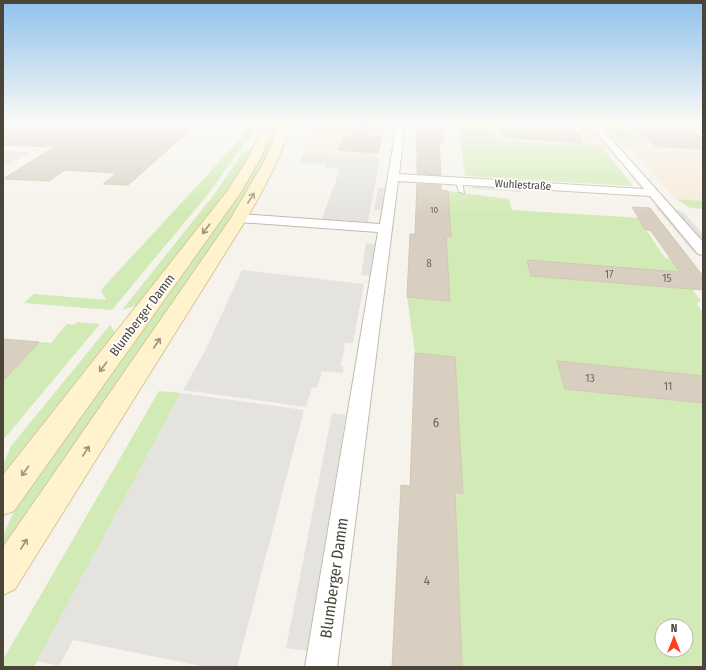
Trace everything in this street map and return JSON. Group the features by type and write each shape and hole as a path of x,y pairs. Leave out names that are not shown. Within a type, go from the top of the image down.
{"main road":[{"name":"Blumberger Damm","path":"3,500 234,192 256,154"},
{"name":"Blumberger Damm","path":"3,577 239,218 276,154"}],"street":[{"name":"Blumberger Damm","path":"321,667 396,154"},
{"path":"619,154 703,251"},
{"name":"Wuhlestraße","path":"393,177 460,187 652,193"},
{"path":"239,218 386,228"}],"shaded area":[{"path":"3,154 26,154 3,168"},
{"path":"303,154 380,158 368,222 322,219 340,169 325,168 326,164 299,163"},
{"path":"308,154 378,154 377,158"},
{"path":"635,154 703,154 703,201 676,199"},
{"path":"472,185 521,188 522,192 473,189"},
{"path":"378,188 385,188 381,210 374,210"},
{"path":"656,204 699,255 693,252 655,206"},
{"path":"675,210 682,211 703,234 703,238 699,238"},
{"path":"366,243 375,244 370,276 361,275"},
{"path":"242,270 364,284 353,343 345,343 341,366 344,367 342,373 322,371 317,388 312,387 306,407 183,390 205,351"},
{"path":"181,393 304,410 237,667 206,667 73,640 59,666 37,661"},
{"path":"332,413 346,415 307,651 286,648"}],"green space":[{"path":"226,154 236,154 209,193 112,310 24,303 34,294 106,300 101,290"},
{"path":"242,154 251,154 204,222 141,304 122,310 213,196"},
{"path":"262,154 269,154 246,196 3,551 3,536 16,506 246,184"},
{"path":"462,154 608,154 633,186 463,176 465,175"},
{"path":"448,191 509,199 512,210 641,218 645,228 665,258 671,259 680,272 527,261 531,276 692,289 701,301 697,304 703,313 703,376 557,362 565,389 703,403 703,667 462,667 455,492 463,493 455,357 415,353 407,297 449,301 446,236 451,236"},
{"path":"676,199 703,201 703,209 690,208"},
{"path":"77,322 100,324 3,440 3,381 39,342 51,343 67,324 74,325"},
{"path":"110,325 117,335 3,482 3,465 11,446"},
{"path":"159,391 181,393 34,667 3,667 3,660"}],"building":[{"path":"42,154 163,154 128,185 103,184 117,173 65,170 49,181 3,179"},
{"path":"417,154 440,154 441,175 418,174"},
{"path":"417,184 441,185 441,190 448,191 451,237 446,236 450,301 407,297 410,234 415,234"},
{"path":"632,207 650,208 703,276 703,290 531,276 527,260 680,272 651,231 645,229"},
{"path":"3,339 39,342 3,381"},
{"path":"415,353 455,357 463,494 455,492 462,667 392,667 401,485 410,486"},
{"path":"557,361 703,376 703,403 565,389"}]}
